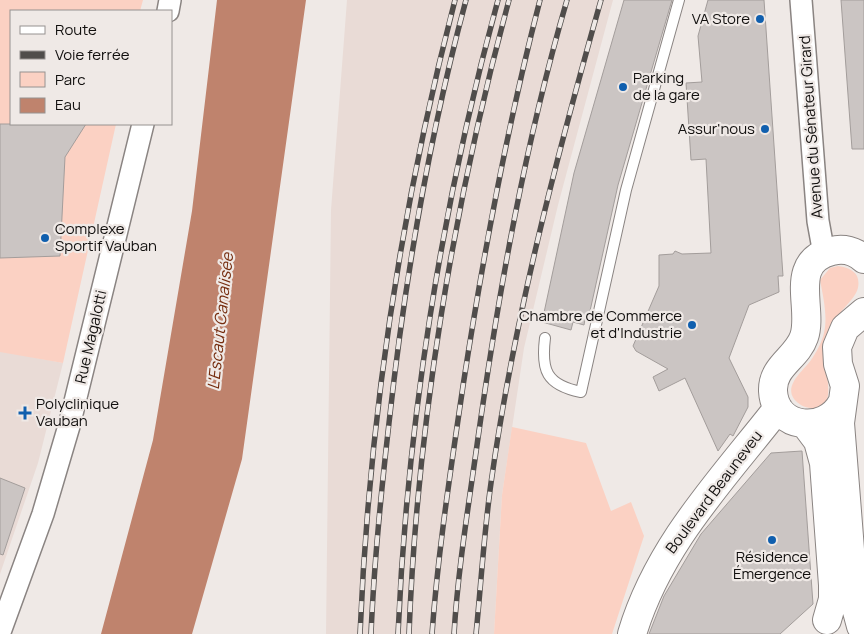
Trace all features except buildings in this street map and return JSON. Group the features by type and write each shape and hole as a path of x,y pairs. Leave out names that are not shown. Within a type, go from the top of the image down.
{"main road":[{"name":"Avenue du Sénateur Girard","path":"778,408 773,394 775,377 782,366 800,347 804,338 806,321 805,278 813,262 850,253"},
{"path":"863,629 856,608 852,573 840,430 845,386 838,358 838,342 845,328 864,312"},
{"path":"806,425 828,420 842,403"},
{"path":"778,408 790,419 806,425 818,441 825,470 833,599 819,627"},
{"name":"Boulevard Beauneveu","path":"632,634 646,594 672,544 778,408"},
{"path":"819,627 835,615 844,614 854,618 863,629"}],"street":[{"name":"Avenue du Sénateur Girard","path":"802,0 818,221 850,253"},
{"name":"Rue Magalotti","path":"0,632 43,514 69,426 143,125"}],"lane":[{"path":"545,338 544,364 550,378 563,388 580,392 626,190 679,0"}],"shaded area":[{"path":"347,0 613,0 558,205 524,348 502,495 494,634 326,634 331,210"},
{"name":"Polyclinique Vauban","path":"0,351 63,363 38,463 0,574"}],"green space":[{"name":"Complexe Sportif Vauban","path":"0,0 143,0 140,10 10,10 10,125 116,125 63,363 0,352"},
{"path":"838,266 849,269 857,276 858,288 841,312 836,323 826,363 827,399 819,407 809,408 794,399 791,389 796,378 815,354 824,333 824,299 820,280 830,268"},
{"path":"512,427 586,443 611,511 631,502 644,536 612,634 494,634 502,495"}],"water":[{"name":"L'Escaut Canalisée","path":"217,0 306,0 242,459 192,634 101,634 153,440 192,211"}],"railway":[{"path":"360,634 371,474 391,314 419,156 455,0"},
{"path":"371,634 381,502 402,316 429,158 452,53 466,0"},
{"path":"398,634 410,475 430,314 460,155 498,0"},
{"path":"409,634 420,475 441,314 471,155 509,0"},
{"path":"432,634 445,510 479,289 506,144 540,0"},
{"path":"454,634 458,585 468,511 504,272 538,108 567,0"},
{"path":"476,634 484,540 500,422 524,300 552,179 601,0"}],"place":[{"name":"VA Store","path":"760,19"},
{"name":"Parking de la gare","path":"623,87"},
{"name":"Assur'nous","path":"765,129"},
{"name":"Complexe Sportif Vauban","path":"45,238"},
{"name":"Chambre de Commerce et d'Industrie","path":"692,325"},
{"name":"Polyclinique Vauban","path":"25,413"},
{"name":"Résidence Émergence","path":"772,540"}]}
